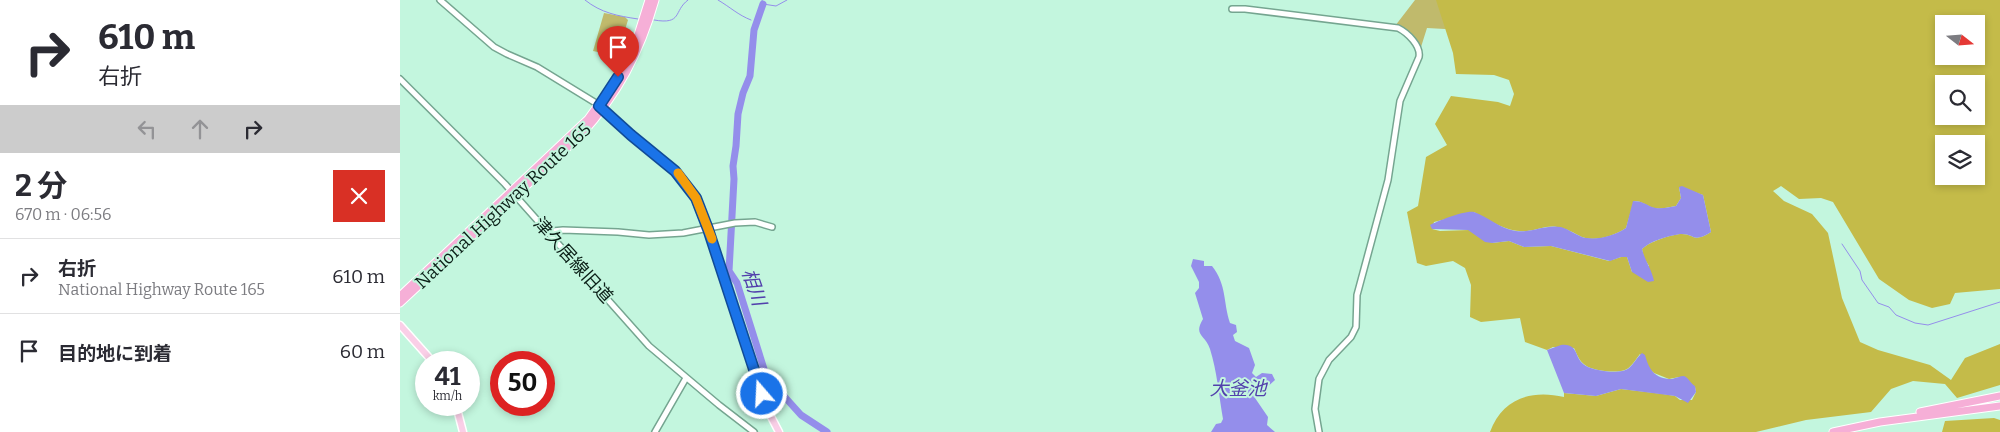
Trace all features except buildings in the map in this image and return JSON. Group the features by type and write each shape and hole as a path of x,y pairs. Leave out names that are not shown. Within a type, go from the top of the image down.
{"highway":[{"name":"National Highway Route 165","path":"601,107 637,38 649,0"},
{"name":"National Highway Route 165","path":"400,296 581,135 626,74 638,50 655,0"},
{"name":"National Highway Route 165","path":"400,303 513,194"},
{"path":"1833,432 2000,396"},
{"path":"1880,422 2000,406"},
{"path":"1945,413 2000,410"}],"main road":[{"path":"601,107 681,176 696,198 766,406 779,432"},
{"path":"400,325 423,351"},
{"path":"459,416 463,432"}],"street":[{"path":"440,0 494,46 537,67 601,107"},
{"path":"1232,9 1398,28 1407,34 1419,50 1419,57 1400,101 1388,180 1357,295 1356,328 1351,337 1329,360 1319,379 1315,410 1319,432"},
{"name":"津久居線旧道","path":"400,79 513,194 649,346 734,418 754,432"},
{"path":"548,234 552,231 563,230 654,235 708,229 735,223 755,222 772,226"},
{"path":"655,432 686,378"}],"shaded area":[{"path":"1415,0 1583,0 1445,29 1427,28 1421,47 1405,29 1395,26"},
{"path":"1436,0 2000,0 2000,289 1955,293 1950,304 1932,308 1909,300 1879,279 1833,202 1821,198 1799,199 1781,186 1773,191 1784,201 1812,214 1828,233 1842,298 1860,342 1878,350 1930,365 1951,380 1965,358 2000,344 2000,385 1957,398 1945,384 1913,381 1891,389 1871,412 1806,420 1756,432 1490,432 1502,411 1519,399 1529,396 1540,394 1564,397 1564,393 1596,396 1621,389 1675,396 1680,400 1692,400 1696,392 1695,387 1679,377 1669,379 1654,373 1648,368 1640,354 1623,371 1599,370 1583,363 1574,348 1553,347 1547,350 1525,342 1520,318 1481,322 1470,317 1471,285 1465,268 1453,261 1426,266 1417,263 1407,212 1418,206 1426,157 1447,145 1435,124 1451,96 1498,102 1510,106 1514,94 1509,80 1494,75 1456,74 1453,53","holes":["1679,187 1703,195 1711,232 1697,238 1680,234 1649,244 1642,249 1644,258 1649,266 1632,272 1627,257 1609,261 1551,246 1524,247 1509,241 1492,243 1469,230 1440,231 1432,229 1434,222 1474,212 1499,226 1513,230 1527,231 1546,227 1564,228 1582,237 1593,239 1610,236 1626,228 1634,201 1662,209 1676,206 1681,198"]},
{"path":"604,13 625,17 628,20 617,56 593,51"},
{"path":"1994,418 2000,420 2000,432 1942,432 1945,421"}],"water":[{"path":"1682,186 1703,195 1711,232 1697,238 1685,234 1675,235 1645,246 1642,249 1654,281 1648,282 1632,272 1627,257 1610,261 1551,246 1524,247 1509,241 1485,242 1468,230 1432,229 1430,225 1458,214 1474,212 1510,230 1527,231 1555,226 1564,228 1582,237 1598,238 1626,228 1633,201 1658,208 1676,206 1681,198 1679,187"},
{"name":"大釜池","path":"1193,259 1204,261 1204,266 1212,266 1217,273 1230,323 1236,325 1237,332 1233,335 1235,341 1249,348 1255,365 1252,373 1256,377 1262,373 1272,374 1275,380 1255,398 1268,417 1267,425 1275,432 1211,432 1216,424 1221,423 1223,419 1210,349 1199,329 1203,319 1195,293 1199,288 1199,282 1191,266"},
{"path":"1561,345 1571,346 1586,366 1608,372 1629,368 1642,353 1645,355 1648,365 1657,375 1666,379 1684,376 1695,386 1696,392 1688,403 1675,396 1621,389 1596,396 1564,393 1547,350"}],"waterway":[{"path":"585,0 604,11 638,19"},
{"path":"654,20 669,21 674,19 683,4 688,0"},
{"path":"718,0 751,20"},
{"path":"762,0 763,4 776,6 787,0"},
{"name":"相川","path":"763,4 754,30 750,76 743,93 738,114 733,166 729,271 737,283 769,385 783,395 801,415 827,432"},
{"path":"1842,244 1860,271 1862,280 1878,303 1889,307 1896,315 1915,323 1928,325 2000,302"}],"slow traffic":[{"path":"678,173 696,198 712,239"}],"route":[{"path":"618,77 599,106 681,176 696,198 762,394"}]}
